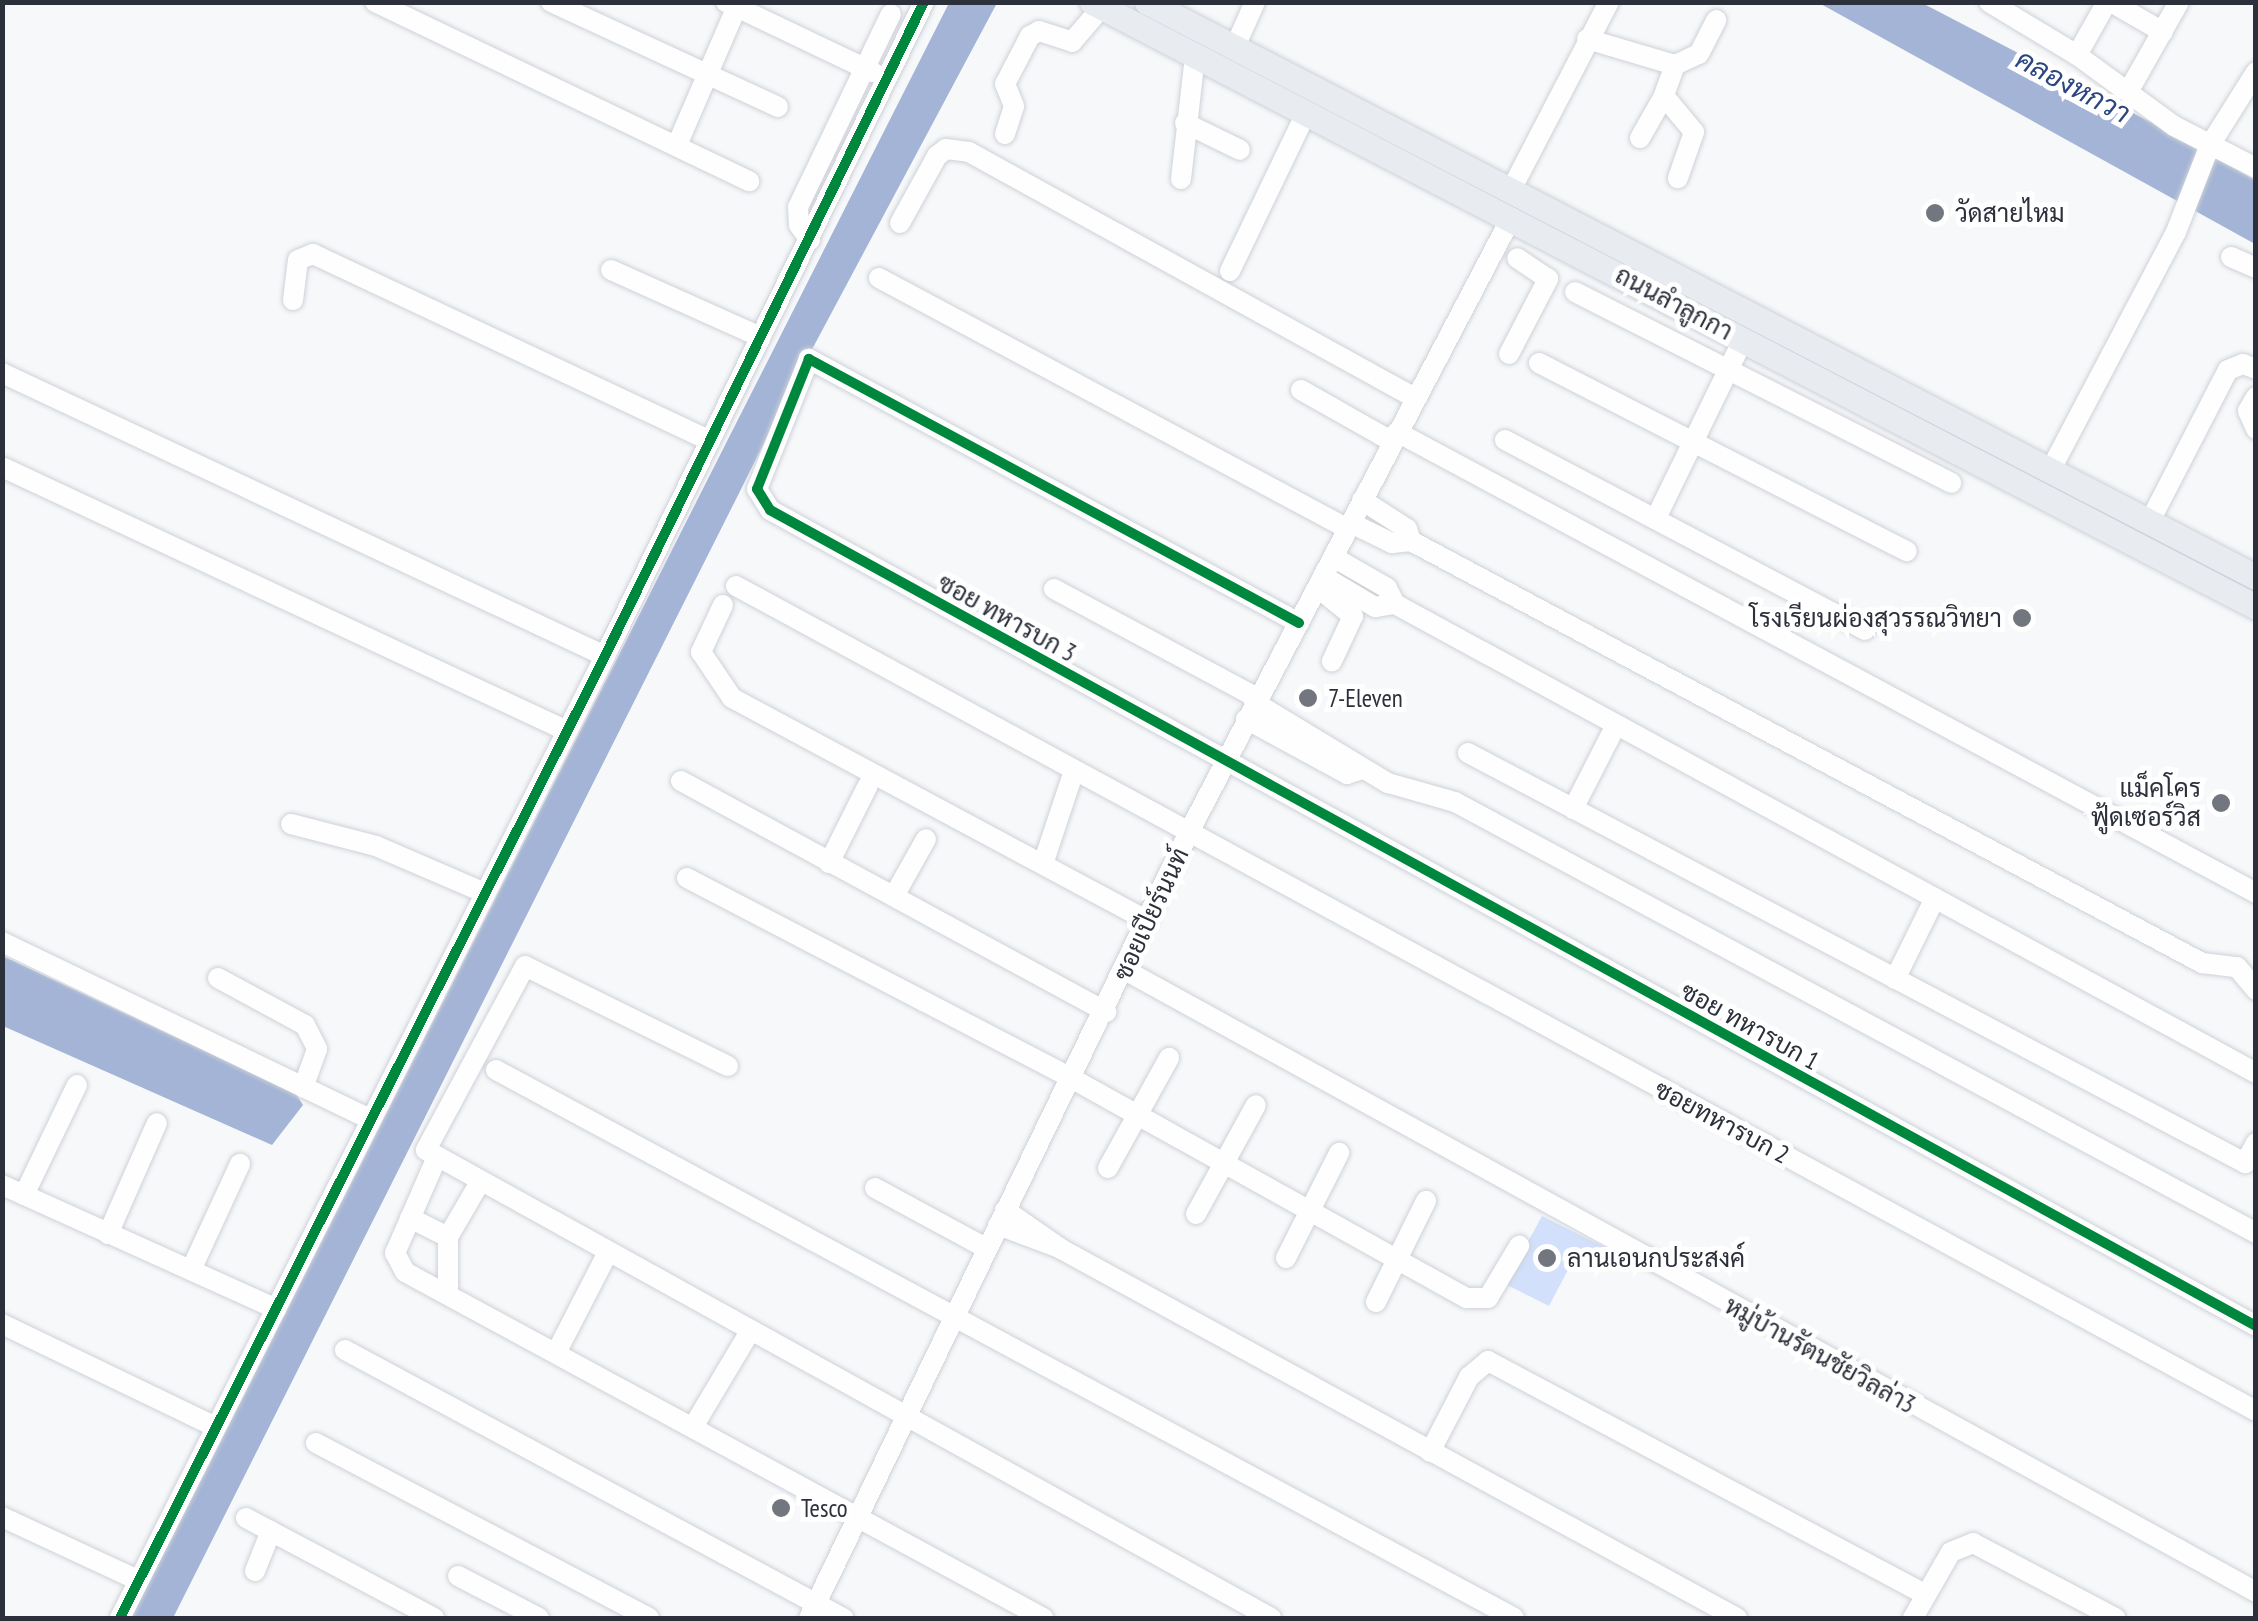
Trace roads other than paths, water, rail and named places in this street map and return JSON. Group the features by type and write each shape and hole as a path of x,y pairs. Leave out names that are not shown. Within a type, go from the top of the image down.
{"main road":[{"name":"ถนนลำลูกกา","path":"1147,2 1512,190 2256,608"},
{"name":"ถนนลำลูกกา","path":"1096,5 1744,340 1821,366 2050,471 2256,577"}],"street":[{"path":"375,2 749,181"},
{"path":"551,2 778,107"},
{"path":"120,1618 367,1118 567,731 924,2"},
{"path":"1234,49 1255,2"},
{"path":"1512,190 1608,2"},
{"path":"1988,2 2078,55 2208,148 2256,168"},
{"path":"2078,55 2109,2 2163,32"},
{"path":"2128,92 2179,2"},
{"path":"677,145 734,4 889,80"},
{"path":"1005,134 1014,106 1005,84 1030,36 1039,31 1072,42 1096,5"},
{"path":"810,240 799,225 798,207 891,14"},
{"path":"1586,39 1675,65 1699,54 1716,20"},
{"path":"1180,179 1196,57"},
{"path":"1640,138 1664,96 1675,65"},
{"path":"2050,471 2176,232 2208,148 2256,72"},
{"path":"1664,96 1694,132 1678,178"},
{"path":"1230,271 1306,113"},
{"path":"1185,123 1240,150"},
{"path":"900,223 937,156 946,149 968,152 1416,398"},
{"name":"ซอยเปียร์นนท์","path":"811,1610 901,1418 1106,1012 1190,830 1510,218"},
{"path":"1509,354 1546,285 1541,269 1555,240"},
{"path":"293,300 298,260 312,254 710,441"},
{"path":"2231,256 2256,268"},
{"path":"1517,258 1541,269"},
{"path":"611,270 762,337"},
{"path":"880,278 1350,526 1392,543 1411,542 2202,963 2237,967 2256,990"},
{"path":"1575,292 1951,483"},
{"path":"1656,518 1744,340"},
{"name":"ซอย ทหารบก 3","path":"1225,761 770,510 757,488 808,360 1299,623"},
{"path":"1538,362 1907,551"},
{"path":"2150,521 2228,370 2244,364 2256,369"},
{"path":"2,372 604,656"},
{"path":"1301,390 2256,893"},
{"path":"2256,397 2248,411 2256,429"},
{"path":"1505,440 1865,630"},
{"path":"2,467 567,731"},
{"path":"1362,500 1407,529 1411,542"},
{"path":"1324,574 1387,588 1396,604 2256,1072"},
{"path":"1324,574 1353,616 1332,661"},
{"name":"ซอยทหารบก 2","path":"736,586 2256,1411"},
{"path":"1054,590 1362,769 1456,802 2256,1233"},
{"path":"723,605 701,652 732,698 1148,920"},
{"path":"1573,809 1616,725"},
{"path":"1468,753 2245,1164 2255,1145"},
{"name":"ซอย ทหารบก 1","path":"1225,761 2256,1326"},
{"path":"1043,864 1074,771"},
{"path":"681,782 1106,1012"},
{"path":"829,862 868,785"},
{"path":"291,824 376,846 485,893"},
{"path":"894,896 926,838"},
{"path":"687,878 1071,1078 1480,1301 1493,1293 1519,1246"},
{"path":"1895,979 1935,898"},
{"path":"2,942 367,1118"},
{"path":"728,1066 526,966 426,1150 901,1418 1271,1618"},
{"name":"หมู่บ้านรัตนชัยวิลล่า3","path":"1123,969 2256,1592"},
{"path":"218,978 305,1024 317,1049 303,1088"},
{"path":"1108,1168 1169,1058"},
{"path":"496,1070 1514,1618"},
{"path":"24,1195 77,1085"},
{"path":"1196,1214 1227,1166 1256,1105"},
{"path":"108,1234 157,1123"},
{"path":"1286,1258 1339,1152"},
{"path":"437,1157 410,1218 396,1264 1043,1618"},
{"path":"192,1270 240,1164"},
{"path":"448,1292 448,1237 480,1182"},
{"path":"2,1185 276,1308"},
{"path":"876,1188 986,1248"},
{"path":"1376,1302 1426,1201"},
{"path":"410,1218 448,1237"},
{"path":"1001,1218 1737,1618"},
{"path":"556,1352 608,1254"},
{"path":"2,1324 214,1426"},
{"path":"693,1427 750,1333"},
{"path":"344,1350 811,1610 843,1618"},
{"path":"1430,1452 1468,1377 1488,1361 1925,1594"},
{"path":"316,1443 649,1618"},
{"path":"2,1517 138,1580"},
{"path":"246,1518 434,1618"},
{"path":"255,1571 270,1531"},
{"path":"1915,1618 1925,1594 1952,1552 1973,1543 2116,1618"},
{"path":"458,1576 539,1618"}],"water":[{"path":"949,3 997,3 801,370 173,1618 131,1618"},
{"name":"คลองหกวา","path":"1819,3 1922,3 2160,127 2255,180 2255,244"},
{"path":"3,956 296,1094 303,1105 272,1145 3,1026"}],"place":[{"name":"วัดสายไหม","path":"1935,213"},
{"name":"โรงเรียนผ่องสุวรรณวิทยา","path":"2022,618"},
{"name":"7-Eleven","path":"1308,698"},
{"name":"แม็คโคร ฟู้ดเซอร์วิส","path":"2221,803"},
{"name":"ลานเอนกประสงค์","path":"1547,1258"},
{"name":"Tesco","path":"781,1508"}]}
